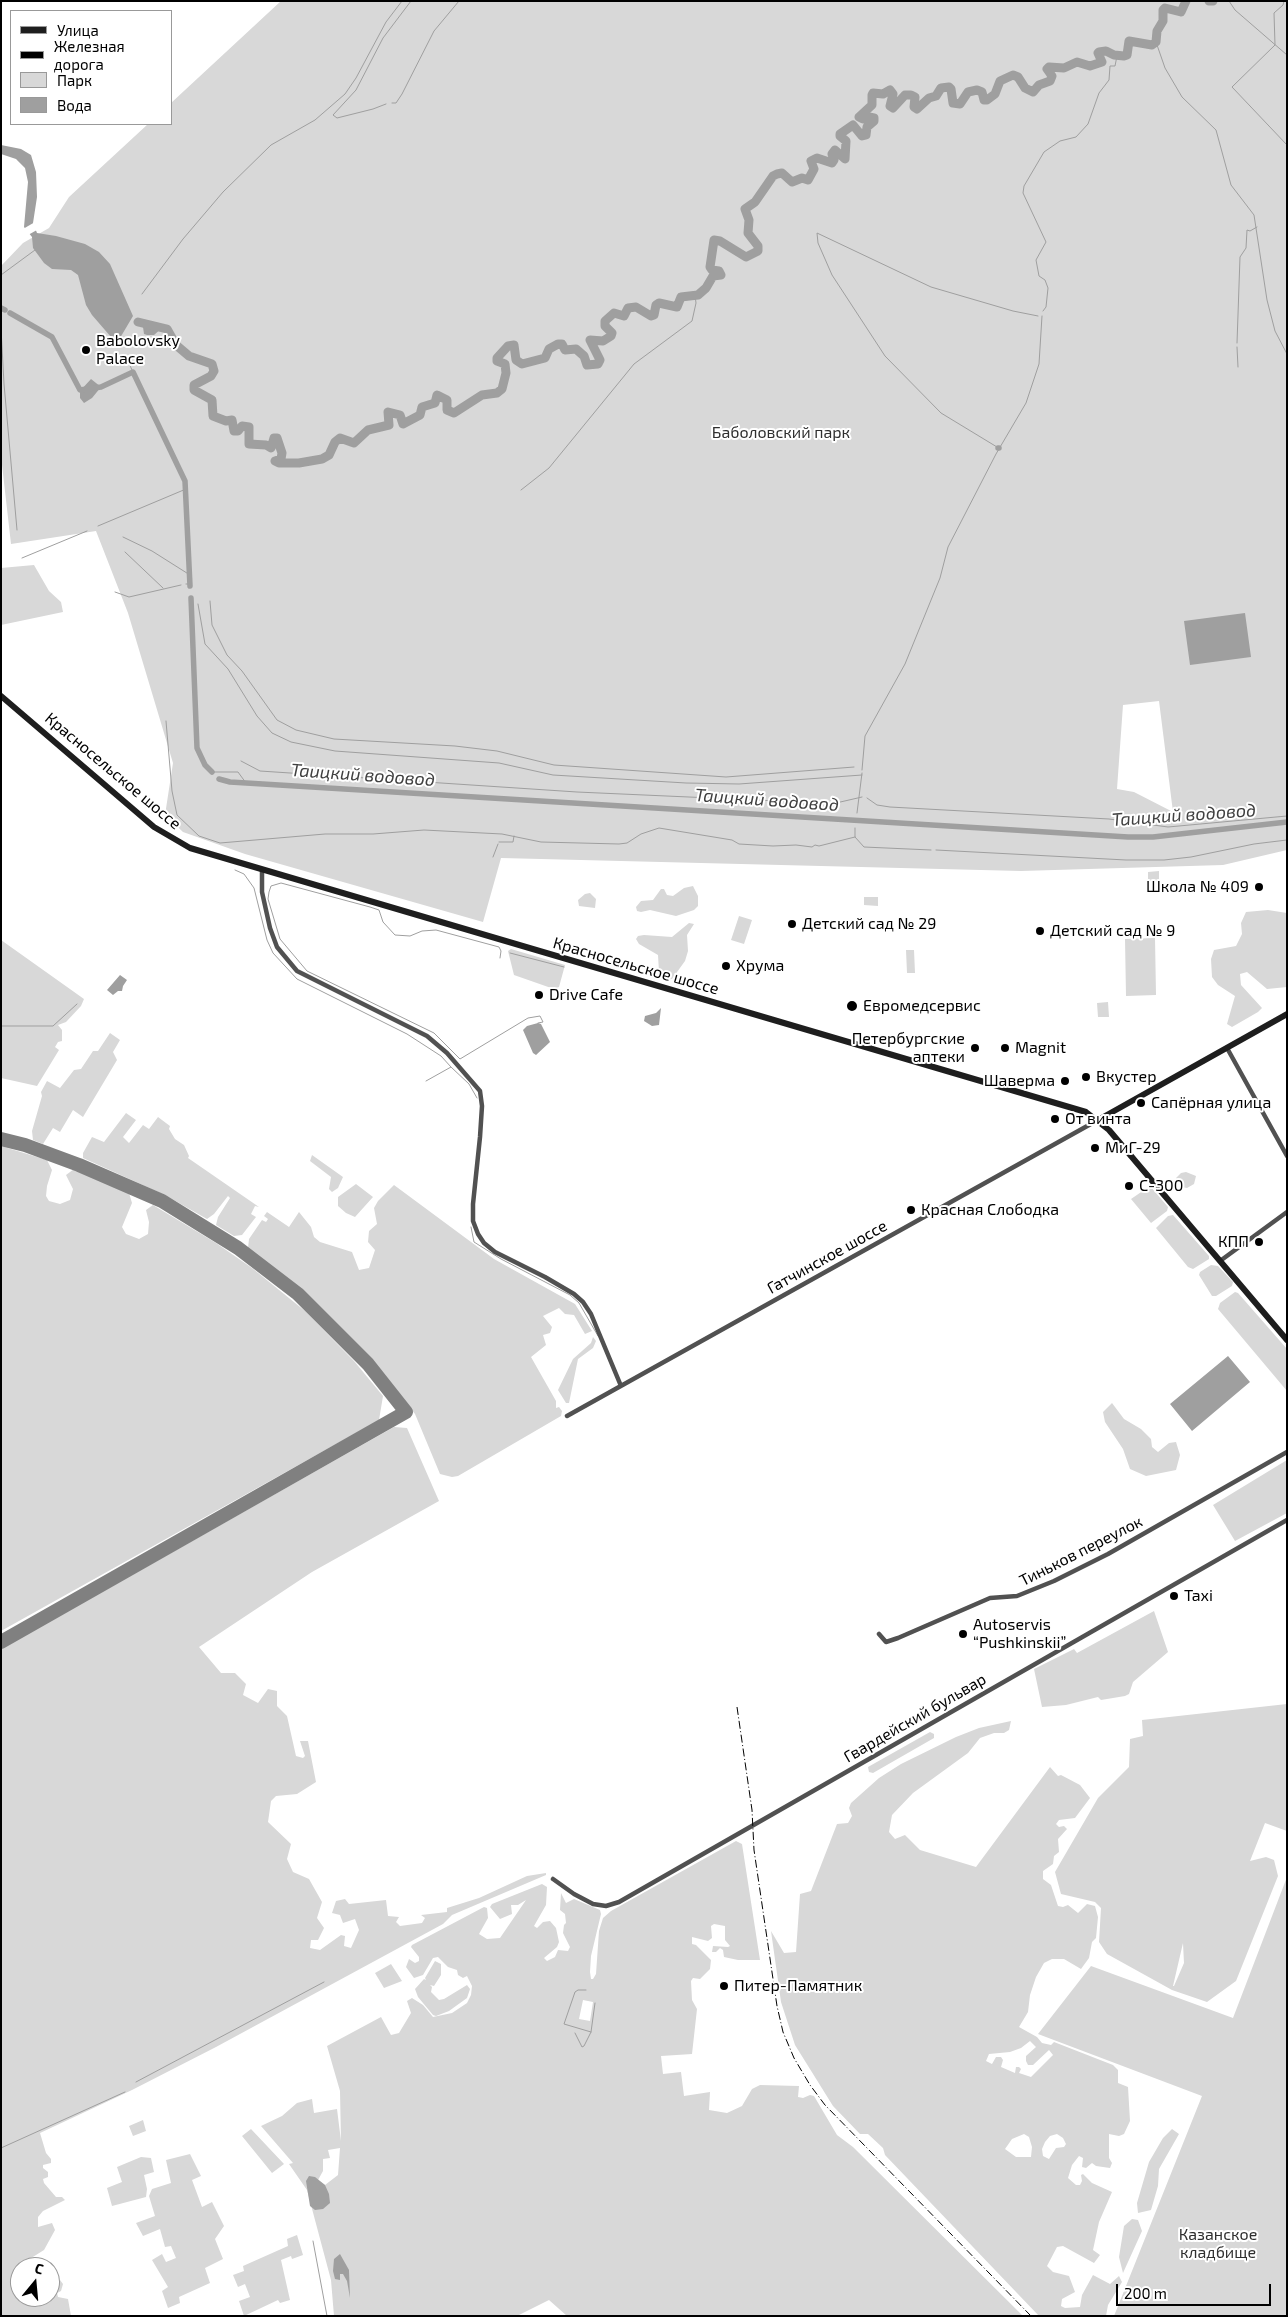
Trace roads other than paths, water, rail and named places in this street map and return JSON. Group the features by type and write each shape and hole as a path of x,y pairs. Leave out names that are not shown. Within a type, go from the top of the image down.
{"main road":[{"name":"Красносельское шоссе","path":"1,696 166,836 190,848 262,871 1083,1111 1098,1120"},
{"path":"1287,1014 1098,1120 1287,1340"}],"street":[{"path":"262,871 262,892 270,928 277,947 297,971 428,1036 447,1053 480,1091 482,1106 473,1204 474,1221 478,1234 484,1243 495,1252 545,1277 574,1294 582,1302 591,1314 621,1386"},
{"path":"1226,1048 1287,1156"},
{"name":"Гатчинское шоссе","path":"567,1416 1098,1120"},
{"path":"1220,1261 1287,1212"},
{"name":"Тиньков переулок","path":"879,1634 886,1642 990,1598 1017,1596 1054,1581 1108,1554 1287,1452"},
{"name":"Гвардейский бульвар","path":"553,1879 574,1894 593,1904 606,1906 619,1902 1287,1520"}],"water":[{"path":"1,145 21,149 31,155 36,172 37,197 33,223 37,233 85,244 99,252 110,264 133,316 120,338 111,337 92,315 86,305 78,275 71,270 52,269 44,263 33,248 32,237 24,227 28,182 25,168 16,159 1,154"},
{"path":"139,321 151,321 163,327 154,335 147,335 144,334 143,327 138,324"},
{"path":"91,379 101,387 92,398 84,403 80,398 80,391"},
{"path":"1245,613 1251,657 1190,665 1184,621"},
{"path":"120,975 127,980 122,991 118,991 113,995 107,990"},
{"path":"661,1008 659,1025 652,1026 644,1021 645,1016 656,1013"},
{"path":"541,1024 550,1042 536,1055 533,1053 523,1030 527,1026"},
{"path":"1228,1356 1250,1382 1192,1431 1170,1404"},
{"path":"309,2176 315,2177 325,2185 329,2194 330,2203 323,2209 315,2210 310,2206 306,2181"},
{"path":"340,2254 349,2270 350,2298 347,2281 343,2274 340,2274 340,2280 335,2279 333,2271 334,2259"}],"waterway":[{"path":"142,294 183,239 223,192 271,145 315,120 345,94 356,78 386,22 402,1"},
{"path":"386,104 337,118 333,115 356,90 383,38 411,1"},
{"path":"392,103 396,103 402,94 434,31 459,1"},
{"path":"138,322 167,329 176,345 189,356 212,364 214,371 211,376 194,385 194,390 212,400 213,416 226,421 232,420 234,431 238,431 242,426 249,427 249,444 266,445 271,448 274,438 277,438 282,453 281,459 275,461 279,463 299,463 322,459 329,455 335,442 340,438 354,443 368,430 389,425 388,412 400,415 403,424 420,415 422,407 435,403 437,395 447,400 447,410 454,413 482,395 497,393 502,389 506,373 505,364 497,361 497,358 508,346 514,345 516,360 522,364 545,358 549,349 558,344 562,344 565,350 576,349 584,356 587,365 598,364 600,360 590,340 603,341 611,336 612,333 605,326 605,321 614,313 624,316 628,308 636,307 651,316 654,315 656,305 659,303 677,307 681,297 698,295 706,288 713,276 721,275 719,271 712,270 710,267 714,240 720,241 746,257 758,251 758,246 748,233 749,220 745,209 755,202 773,176 782,173 792,182 802,178 808,180 814,169 811,161 817,158 832,163 834,160 832,154 835,150 845,159 846,141 840,134 853,125 862,136 866,135 867,127 874,121 874,118 863,119 859,117 872,105 873,93 883,94 890,90 893,94 890,106 893,108 905,95 911,95 915,97 914,107 917,109 929,98 936,96 941,88 949,87 953,103 960,104 968,92 977,90 982,92 984,100 987,100 995,94 1000,81 1013,75 1018,77 1025,88 1033,92 1039,85 1050,81 1052,76 1047,69 1049,67 1064,68 1077,62 1090,66 1102,62 1099,52 1106,51 1114,55 1124,56 1127,55 1129,41 1152,45 1156,42 1157,31 1163,21 1163,10 1165,8 1181,12 1186,1"},
{"path":"1229,1 1235,10 1287,55"},
{"path":"1284,1 1283,5 1274,13 1275,45 1232,87 1287,145"},
{"path":"1156,42 1165,68 1182,97 1216,130 1231,185 1254,215 1267,300 1275,331 1287,354"},
{"path":"1043,311 1046,307 1048,288 1045,280 1039,276 1036,260 1046,242 1023,193 1024,186 1044,152 1060,141 1076,137 1088,124 1099,93 1109,80 1110,66 1115,66 1117,56"},
{"path":"1237,343 1240,257 1246,248 1247,230 1250,231 1257,227"},
{"path":"997,447 941,413 885,356 832,275 818,243 817,233 931,287 1013,311 1038,316"},
{"path":"1,275 35,250"},
{"path":"521,490 549,468 634,364 692,321 696,303 695,295"},
{"name":"Таицкий водовод","path":"1,308 5,310"},
{"name":"Таицкий водовод","path":"10,313 52,337 80,390 101,387 133,372 185,481 190,586"},
{"path":"862,770 865,736 905,664 940,578 948,547 996,454 1026,403 1039,364 1042,316"},
{"path":"1,328 17,530"},
{"path":"1237,347 1238,367"},
{"path":"125,355 133,372"},
{"path":"98,526 186,489"},
{"path":"22,558 87,531"},
{"path":"123,537 152,551 190,575"},
{"path":"125,552 163,588"},
{"path":"115,592 129,597 181,585"},
{"name":"Таицкий водовод","path":"191,598 197,748 205,765 212,772"},
{"path":"210,601 212,625 227,655 242,671 277,720 296,730 334,739 455,746 497,751 554,765 726,777 854,767"},
{"path":"198,604 205,644 228,669 257,716 272,733 291,742 335,751 499,763 553,775 686,783 739,784 862,775"},
{"path":"166,721 172,791 177,815 199,836 220,843 325,834 373,834 424,830 502,834 541,842 619,844 627,843 641,834 659,828 732,840 739,844 773,846 796,845 812,847 855,837"},
{"path":"241,761 260,771 577,792 823,803 836,803 862,797"},
{"name":"Таицкий водовод","path":"212,772 238,772 246,783"},
{"path":"857,813 862,773"},
{"name":"Таицкий водовод","path":"219,779 230,782 1128,837 1153,837 1287,822"},
{"path":"867,798 877,805 890,807 1109,819 1168,827 1287,816"},
{"path":"855,828 855,837 864,847 931,850"},
{"path":"499,842 513,842 514,836"},
{"path":"936,850 1126,860 1164,860 1287,840"},
{"path":"493,857 498,844"},
{"path":"235,870 244,874 254,888 267,940 273,953 297,979 407,1034 441,1056 451,1067"},
{"path":"500,958 501,951 499,947 436,930 422,931 410,936 395,935 383,922 379,910 370,907 281,883 271,886 269,892 268,899 280,939 307,971 434,1033 460,1059 528,1018 540,1016 543,1022 538,1023"},
{"path":"510,953 564,967"},
{"path":"1,1026 53,1026 77,1004"},
{"path":"426,1081 451,1067 469,1084 477,1098"},
{"path":"471,1227 474,1242 501,1259 570,1295 579,1303 598,1336"},
{"path":"136,2082 324,1982"},
{"path":"586,1990 575,1992 564,2024 591,2032"},
{"path":"575,2033 582,2047 584,2046 591,2032 595,2003"},
{"path":"1,2148 125,2092"},
{"path":"313,2241 327,2316"}],"railway":[{"path":"737,1707 752,1810 754,1850 777,2006 783,2032 794,2058 810,2085 825,2105 1031,2316"}],"place":[{"name":"Babolovsky Palace","path":"86,350"},
{"name":"Школа № 409","path":"1259,887"},
{"name":"Детский сад № 29","path":"792,924"},
{"name":"Детский сад № 9","path":"1040,931"},
{"name":"Хрума","path":"726,966"},
{"name":"Drive Cafe","path":"539,995"},
{"name":"Евромедсервис","path":"852,1006"},
{"name":"Петербургские аптеки","path":"975,1048"},
{"name":"Magnit","path":"1005,1048"},
{"name":"Вкустер","path":"1086,1077"},
{"name":"Шаверма","path":"1065,1081"},
{"name":"Сапёрная улица","path":"1141,1103"},
{"name":"От винта","path":"1055,1119"},
{"name":"МиГ-29","path":"1095,1148"},
{"name":"С-300","path":"1129,1186"},
{"name":"Красная Слободка","path":"911,1210"},
{"name":"КПП","path":"1259,1242"},
{"name":"Taxi","path":"1174,1596"},
{"name":"Autoservis “Pushkinskii”","path":"963,1634"},
{"name":"Питер-Памятник","path":"724,1986"}],"park label":[{"name":"Баболовский парк","path":"781,433"},
{"name":"Казанское кладбище","path":"1218,2244"}]}
